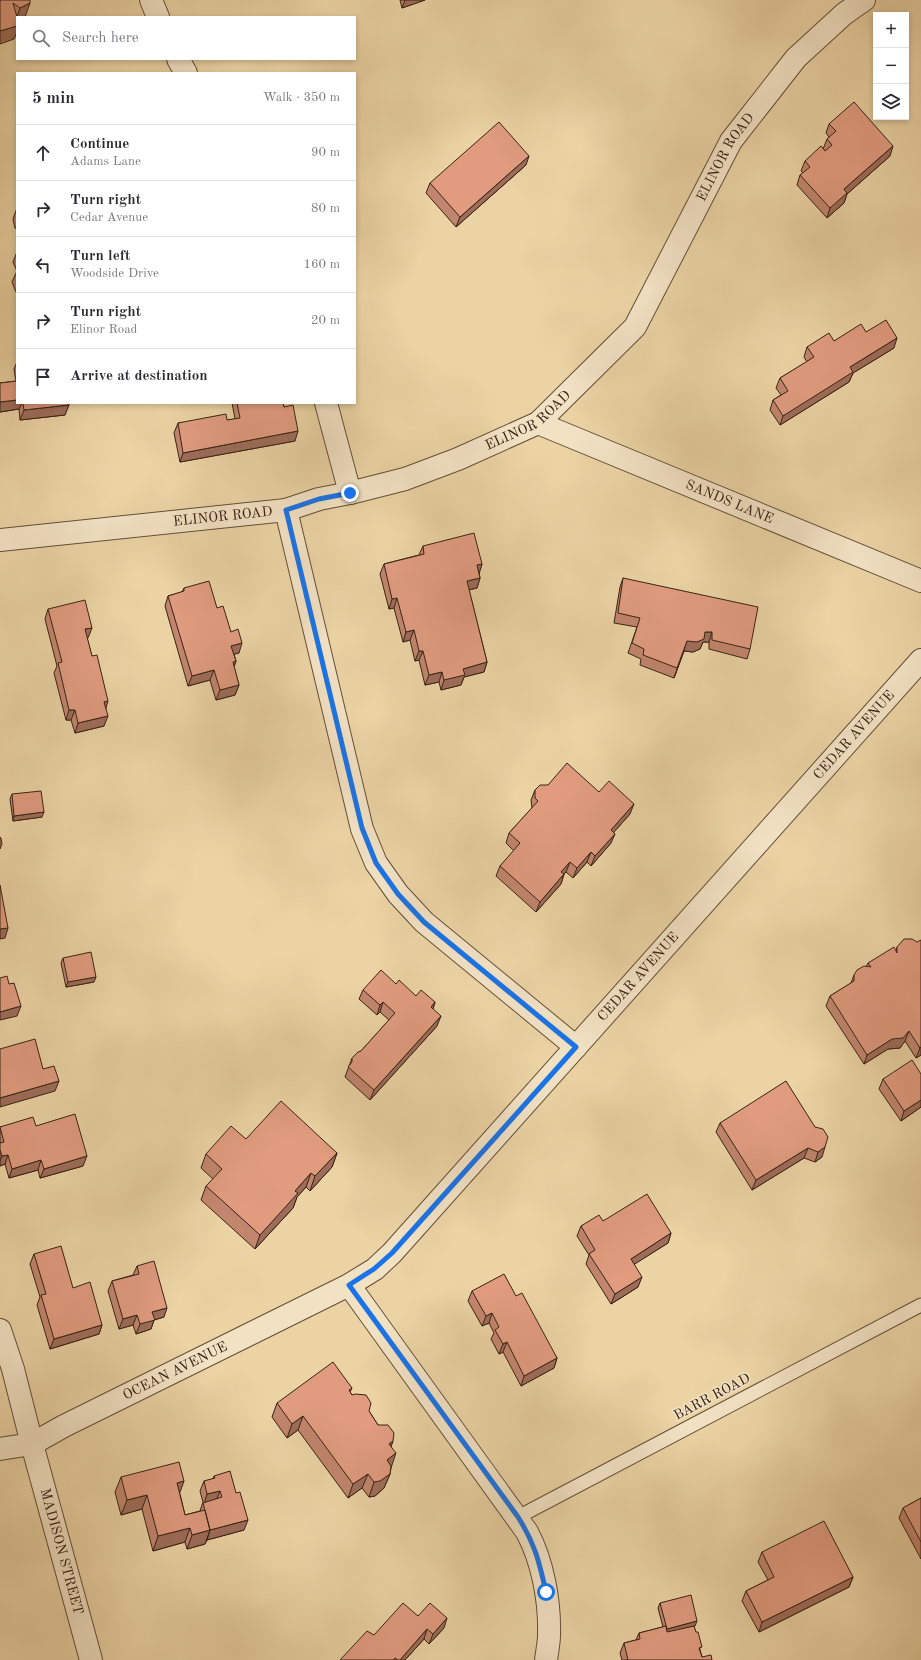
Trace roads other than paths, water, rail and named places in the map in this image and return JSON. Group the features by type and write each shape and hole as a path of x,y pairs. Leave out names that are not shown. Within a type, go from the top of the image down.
{"street":[{"path":"151,0 158,16"},
{"name":"ELINOR ROAD","path":"0,540 286,510 319,499 405,479 458,459 538,423 635,327 731,141 796,58 844,14 864,0"},
{"path":"179,60 185,72"},
{"path":"326,404 350,493"},
{"name":"SANDS LANE","path":"538,423 921,581"},
{"path":"286,510 362,828 376,863 398,894 424,922 576,1047"},
{"name":"CEDAR AVENUE","path":"349,1285 374,1269 392,1253 921,660"},
{"path":"349,1285 518,1517 527,1532 538,1556 546,1592 549,1635 546,1660"},
{"name":"OCEAN AVENUE","path":"0,1449 32,1444 64,1426 349,1285"},
{"name":"MADISON STREET","path":"0,1330 13,1369 91,1660"}],"lane":[{"name":"BARR ROAD","path":"518,1517 921,1305"}]}
